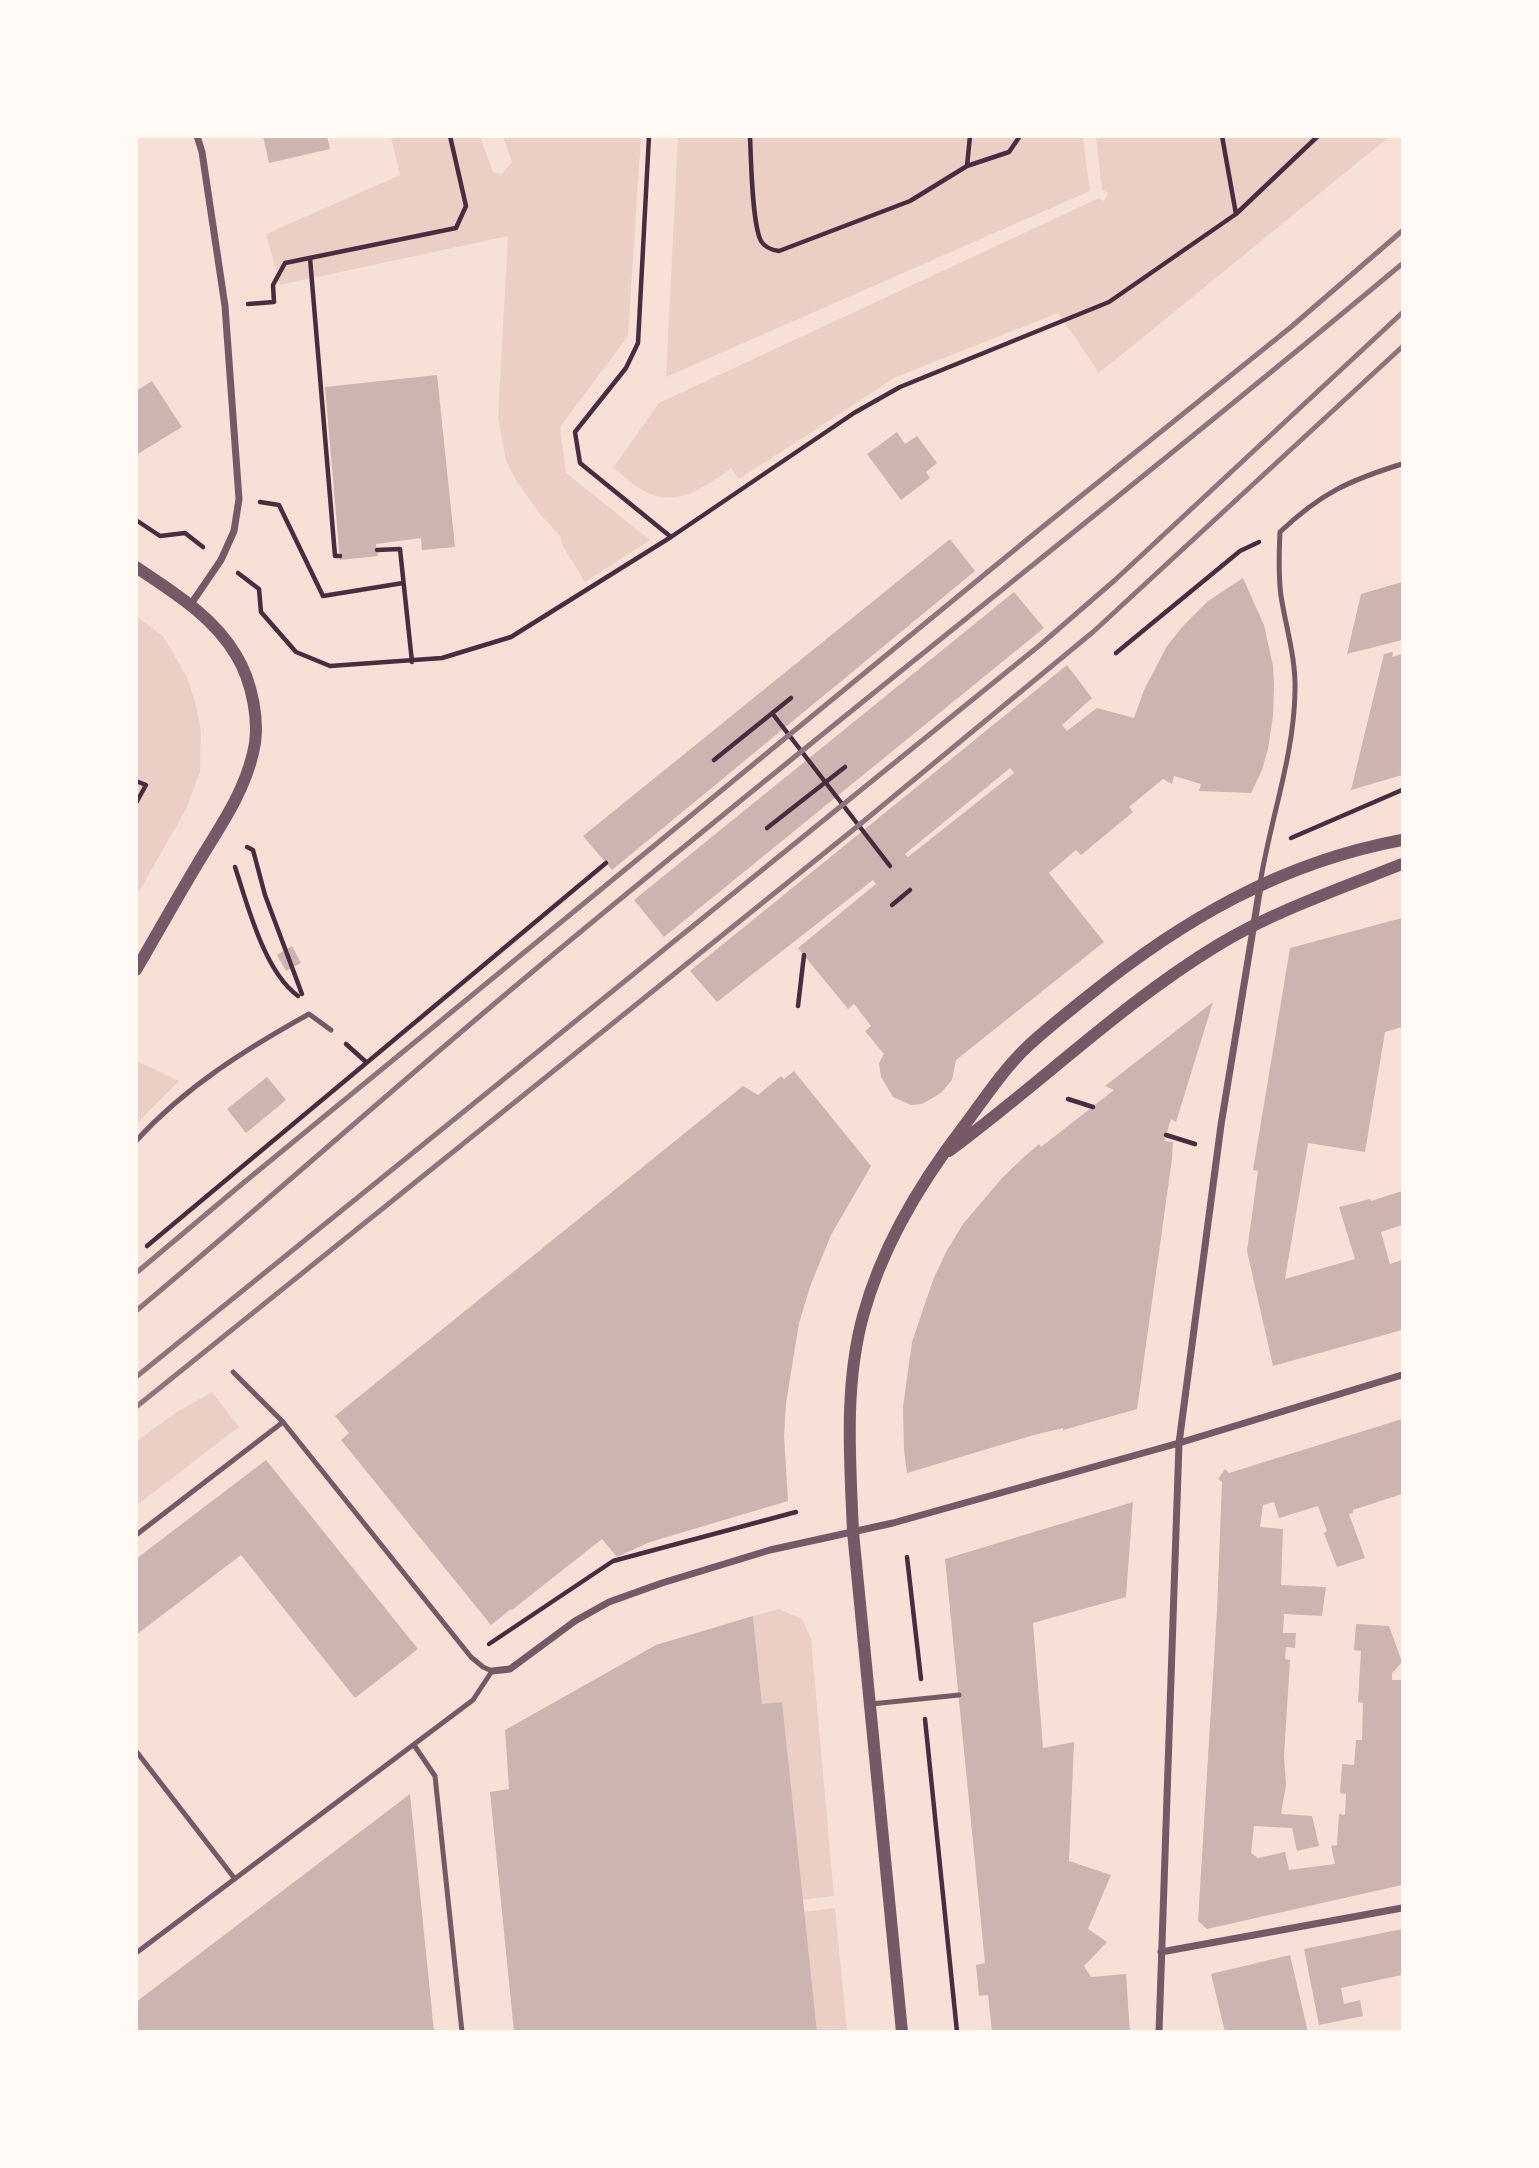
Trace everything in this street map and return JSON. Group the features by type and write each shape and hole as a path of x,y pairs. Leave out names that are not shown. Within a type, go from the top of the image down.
{"street":[{"path":"191,604 220,560 234,531 239,499 225,306 202,152 197,136"},
{"path":"136,567 191,604 236,655 247,679 255,717 254,751 237,796 136,970"},
{"path":"902,2032 853,1532 849,1466 851,1389 858,1336 878,1270 895,1231 938,1160 1006,1070 1026,1048 1116,973 1209,910 1260,884 1318,862 1402,840"},
{"path":"938,1160 992,1119 1110,1020 1216,946 1254,926 1402,864"},
{"path":"1159,2032 1179,1443 1218,1151 1260,884"},
{"path":"492,1671 510,1669 575,1621 610,1602 662,1583 770,1550 853,1532 1179,1443 1402,1375"},
{"path":"1161,1952 1402,1908"}],"lane":[{"path":"1260,884 1265,851 1293,734 1295,672 1281,594 1278,561 1280,532 1326,493 1357,478 1402,464"},
{"path":"136,1141 222,1065 250,1046 309,1014 331,1030"},
{"path":"136,1953 473,1700 492,1671 471,1657 283,1422 233,1372"},
{"path":"136,1535 283,1422"},
{"path":"871,1704 959,1695"},
{"path":"414,1745 435,1776 462,2032"},
{"path":"136,1751 235,1880"}],"path":[{"path":"264,303 274,302 273,285 285,263 456,229 466,206 450,136"},
{"path":"649,136 638,343 626,368 575,432 580,463 671,537"},
{"path":"750,136 756,220 761,241 769,249 779,251 911,201 967,166 1009,152 1020,136"},
{"path":"967,166 970,136"},
{"path":"1222,136 1236,214"},
{"path":"136,520 160,536 185,533 259,589 261,612 296,652 330,666 442,658 511,637 671,537 853,413 900,387 1109,302 1236,214 1318,136"},
{"path":"310,258 335,556 340,556"},
{"path":"279,505 323,596 403,583"},
{"path":"377,550 400,548 412,662"},
{"path":"1116,653 1240,551"},
{"path":"713,760 791,698"},
{"path":"772,713 890,866"},
{"path":"767,828 845,767"},
{"path":"136,780 146,785 136,803"},
{"path":"1306,831 1402,790"},
{"path":"247,847 253,850 265,895 305,1001"},
{"path":"147,1246 606,863"},
{"path":"235,867 268,956 287,988"},
{"path":"892,905 910,890"},
{"path":"798,1006 804,955"},
{"path":"1068,1099 1093,1107"},
{"path":"1166,1135 1218,1151"},
{"path":"907,1557 957,2032"}],"shaded area":[{"path":"391,137 480,137 493,172 502,174 512,162 503,137 641,137 628,336 560,427 566,473 650,540 585,582 563,546 560,536 540,514 506,461 498,418 508,236 280,285 266,234 400,175"},
{"path":"678,137 1083,137 1090,191 666,377"},
{"path":"1096,137 1389,137 1099,373 1058,313 896,377 739,479 731,468 693,492 683,496 661,497 640,489 613,468 659,403 1099,198 1104,201 1108,193 1102,190"},
{"path":"137,617 163,636 187,677 201,733 200,772 186,809 137,895"},
{"path":"137,1061 179,1081 137,1123"},
{"path":"212,1392 239,1427 137,1505 137,1441 175,1413"},
{"path":"779,1609 802,1619 811,1639 834,1896 802,1900 762,1704 753,1616"},
{"path":"835,1908 847,2031 817,2031 803,1912"}],"building":[{"path":"263,136 327,136 330,149 269,163"},
{"path":"437,375 455,547 422,550 421,538 376,544 378,556 340,560 325,387"},
{"path":"152,381 182,427 136,455 136,391"},
{"path":"897,432 905,444 917,436 937,463 926,472 930,478 901,500 867,454"},
{"path":"950,539 975,571 612,870 583,836"},
{"path":"1243,578 1264,625 1273,666 1273,716 1262,770 1251,793 1199,791 1201,784 1174,776 1172,784 1163,779 1129,807 1133,812 1081,855 1076,850 1049,873 1104,942 956,1060 952,1080 941,1093 922,1104 911,1105 893,1097 881,1077 879,1063 884,1054 865,1031 871,1026 854,1004 848,1009 798,948 876,884 873,880 717,1002 690,971 1067,665 1092,698 1062,725 1067,731 1097,708 1134,718 1144,690 1167,646 1208,601","holes":["1010,768 1014,773 908,857 905,854"]},
{"path":"1402,582 1402,640 1347,654 1361,594"},
{"path":"1014,592 1044,628 664,937 634,900"},
{"path":"1393,652 1392,657 1402,654 1402,775 1351,790 1384,654"},
{"path":"1402,918 1402,1027 1385,1032 1365,1152 1308,1143 1285,1279 1355,1259 1339,1207 1402,1191 1402,1225 1381,1232 1390,1264 1402,1260 1402,1330 1273,1366 1247,1251 1258,1171 1253,1170 1290,948"},
{"path":"292,946 301,963 286,971 277,955"},
{"path":"1213,1002 1176,1122 1171,1119 1164,1141 1173,1142 1172,1159 1137,1409 1063,1430 1034,1435 907,1473 903,1407 912,1342 933,1280 963,1224 1002,1178 1025,1156 1039,1144 1041,1147 1114,1090 1105,1086"},
{"path":"794,1071 871,1166 831,1235 799,1323 786,1403 784,1436 788,1501 650,1542 617,1557 602,1539 491,1625 341,1440 349,1433 335,1416 743,1086 758,1095 781,1076 784,1079"},
{"path":"267,1077 286,1100 246,1133 227,1109"},
{"path":"1402,1419 1402,1494 1353,1510 1353,1513 1349,1514 1365,1558 1337,1567 1324,1533 1327,1531 1318,1506 1279,1518 1274,1502 1263,1505 1260,1527 1283,1529 1281,1585 1326,1587 1322,1616 1284,1614 1283,1633 1296,1633 1295,1648 1286,1647 1285,1659 1290,1660 1284,1756 1286,1785 1281,1814 1312,1816 1319,1846 1297,1851 1292,1828 1254,1826 1251,1853 1258,1858 1285,1852 1289,1870 1335,1864 1331,1846 1337,1845 1339,1814 1345,1815 1346,1794 1340,1793 1342,1764 1354,1765 1356,1740 1362,1740 1363,1703 1358,1702 1361,1651 1354,1650 1356,1624 1389,1626 1402,1662 1392,1673 1392,1680 1402,1680 1402,1885 1207,1929 1198,1921 1217,1610 1222,1482 1218,1479 1225,1469 1229,1473"},
{"path":"266,1460 418,1649 355,1698 241,1555 136,1635 136,1559"},
{"path":"1133,1502 1126,1597 1033,1623 1043,1748 1074,1742 1069,1861 1111,1875 1088,1929 1107,1942 1084,1966 1091,1977 1126,1974 1130,2032 992,2032 988,1995 979,1996 976,1965 985,1963 945,1559"},
{"path":"753,1616 762,1704 782,1702 817,2032 514,2032 490,1792 509,1789 505,1730 656,1645"},
{"path":"410,1794 434,2032 136,2032 136,2002"},
{"path":"1402,1929 1402,1975 1341,1988 1344,2004 1360,2000 1363,2016 1319,2025 1304,1949"},
{"path":"1290,1955 1308,2032 1225,2032 1211,1974"}],"railway":[{"path":"136,1273 1040,529 1291,327 1402,231"},
{"path":"136,1311 629,892 1402,264"},
{"path":"136,1377 1040,645 1115,580 1402,313"},
{"path":"136,1407 853,830 1093,632 1402,347"}]}
